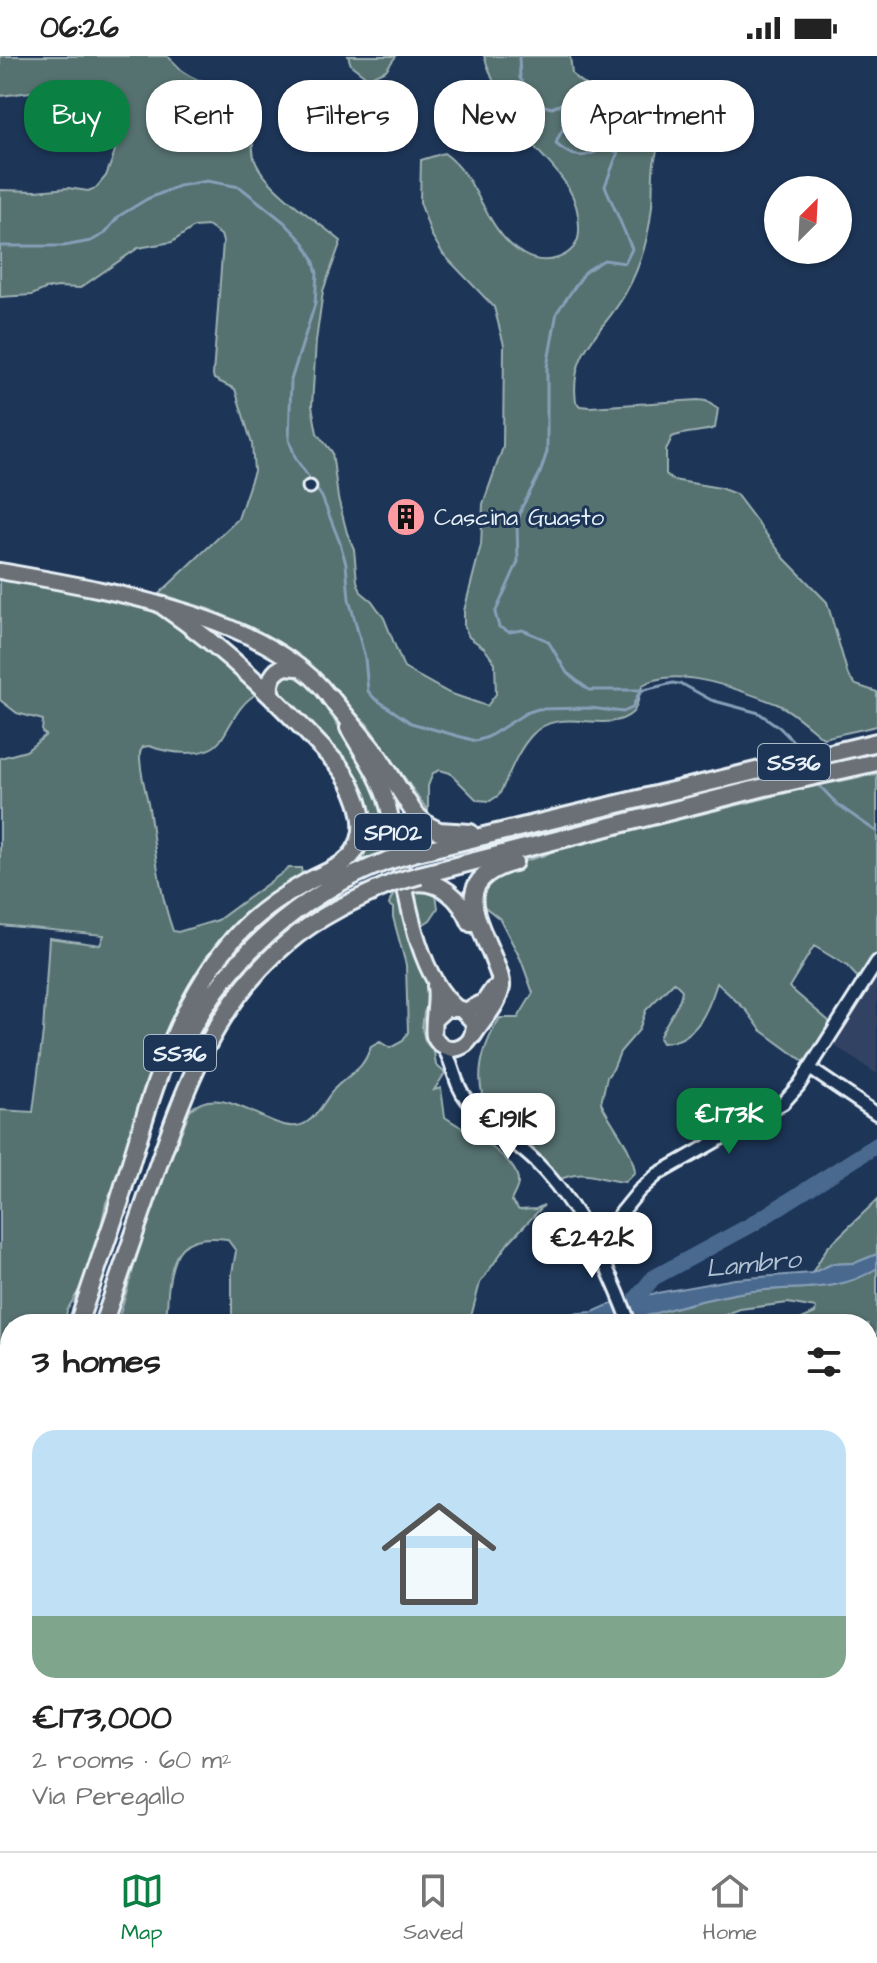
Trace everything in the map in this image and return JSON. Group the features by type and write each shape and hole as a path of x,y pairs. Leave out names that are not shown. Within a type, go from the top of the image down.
{"highway":[{"path":"117,1208 170,1048 192,1001 214,966 237,935 265,910 304,884 340,867 354,851 363,825 347,777 271,696 218,647 163,606"},
{"path":"271,696 270,682 276,672 286,666 297,667"},
{"path":"330,697 379,757 415,814 439,831 470,833 650,792 711,783"},
{"name":"SS36","path":"81,1314 117,1208 191,1029 220,982 237,962 316,897 367,869 413,853 877,742"},
{"name":"SS36","path":"106,1314 179,1104 202,1053 235,997 287,942 329,913 415,879 648,817 877,762"},
{"path":"469,1041 496,1001 501,985 474,911 473,894 481,877 495,867 648,817"},
{"path":"415,879 439,886 455,897 466,912 493,984 484,1003 461,1010"}],"main road":[{"name":"SP102","path":"0,571 81,585 203,616 266,646 297,667 330,697 383,791 406,890 433,977 444,996 461,1010"},
{"name":"SP102","path":"433,977 437,999 434,1020"},
{"path":"446,1009 461,1010 473,1022 469,1041 453,1049 442,1045 433,1032 434,1020 446,1009"}],"street":[{"path":"595,1245 639,1191 658,1174 783,1103 877,962"},
{"path":"457,1086 457,1071 469,1041"},
{"path":"442,1045 449,1057 457,1086 484,1118 538,1164 562,1194 595,1245 626,1314"},
{"path":"809,1068 877,1114"}],"shaded area":[{"path":"877,962 877,1074 826,1040"},
{"path":"877,1254 877,1268 830,1286 745,1292 654,1314 634,1314 629,1298 735,1279 812,1273 832,1264 855,1263"},
{"path":"615,1302 619,1314 567,1314 593,1312"}],"green space":[{"path":"0,56 167,56 185,73 200,80 146,80 146,152 253,152 256,163 271,184 341,241 323,291 312,406 317,433 332,452 338,498 354,549 357,581 361,592 384,618 404,668 449,693 487,706 496,694 495,663 484,648 469,637 464,626 464,611 481,545 483,504 503,447 504,345 494,307 443,254 431,234 420,202 421,160 444,153 456,164 499,232 523,254 544,260 563,256 578,240 578,214 574,198 558,172 540,152 545,152 545,80 493,80 484,56 570,56 572,73 579,80 561,80 561,152 657,152 651,217 643,252 625,294 583,355 575,384 576,402 580,406 590,407 698,400 718,409 715,428 672,437 666,450 666,474 673,480 736,494 785,559 827,602 848,675 856,685 877,692 877,726 823,738 777,704 691,678 657,679 643,685 634,710 621,719 609,722 569,720 543,726 526,742 499,795 490,801 477,800 450,773 440,770 433,773 428,786 428,811 367,724 323,682 242,624 212,610 159,594 238,519 254,471 252,444 235,389 214,379 213,375 221,235 208,226 194,227 172,242 138,248 80,288 58,287 32,295 0,297 0,190 68,188 88,191 96,188 106,176 114,152 130,152 130,80 24,80 24,93 0,96"},
{"path":"348,56 396,56 386,70 368,78 351,65"},
{"path":"0,576 138,605 172,622 202,643 259,692 240,708 214,747 186,753 149,746 143,747 140,752 161,886 173,931 218,920 289,868 301,868 302,874 290,887 246,914 225,933 174,1013 128,1155 106,1203 95,1255 66,1314 0,1314 0,1110 33,1112 43,1032 49,938 100,945 104,935 0,925 0,758 26,751 46,735 42,732 43,720 17,713 0,700"},
{"path":"287,672 310,686 342,731 379,794 393,849 354,862 368,827 368,804 350,767 275,687 280,676"},
{"path":"877,774 877,954 861,981 847,966 814,946 789,987 830,1022 806,1063 761,1030 747,1011 717,983 705,1014 692,1031 674,1041 662,1043 659,1038 682,990 674,982 646,1010 639,1030 620,1052 607,1077 601,1103 626,1145 635,1172 625,1182 573,1175 553,1182 468,1102 482,1093 480,1074 484,1054 500,1018 518,1018 533,993 521,960 500,919 481,904 485,883 518,863 621,830 653,826"},
{"path":"429,887 436,894 438,908 430,920 413,931 431,1000 424,1012 422,1028 425,1041 434,1052 436,1065 445,1073 434,1090 441,1088 445,1117 489,1145 510,1164 518,1183 511,1201 519,1210 544,1205 509,1242 480,1283 472,1314 232,1314 232,1273 236,1251 227,1239 212,1238 190,1242 177,1255 170,1277 166,1314 120,1314 149,1215 190,1110 204,1102 220,1101 281,1124 295,1126 315,1115 335,1088 360,1067 371,1047 380,1042 390,1048 403,1041 408,1032 406,965 393,908 389,905 395,893"},
{"path":"877,1200 877,1254 855,1263 832,1264 812,1273 827,1248"},
{"path":"877,1268 877,1314 813,1314 816,1308 788,1303 740,1309 727,1314 654,1314 717,1297 762,1290 830,1286"}],"waterway":[{"path":"519,56 520,78 537,104 552,108 566,102 575,109 556,144 580,156 605,148 618,152 605,186 632,249 625,263 604,260 586,271 557,312 547,367 547,452 517,524 518,562 495,613 499,627 509,632 523,630 548,641 567,673 589,690 644,690 673,683 684,685 711,700 759,713 796,744"},
{"path":"0,246 64,246 91,241 104,234 119,216 147,199 179,186 207,181 240,187 284,222 304,243 317,273 315,304 291,380 289,440 296,459 322,497 340,543 346,564 349,599 365,658 368,691 411,723 476,741 538,709 590,708 623,712 632,708 644,690"},
{"path":"818,784 838,805 877,832"},
{"name":"Lambro","path":"633,1310 636,1299 653,1278 751,1225 877,1145"}],"place":[{"name":"Cascina Guasto","path":"406,517"}]}
